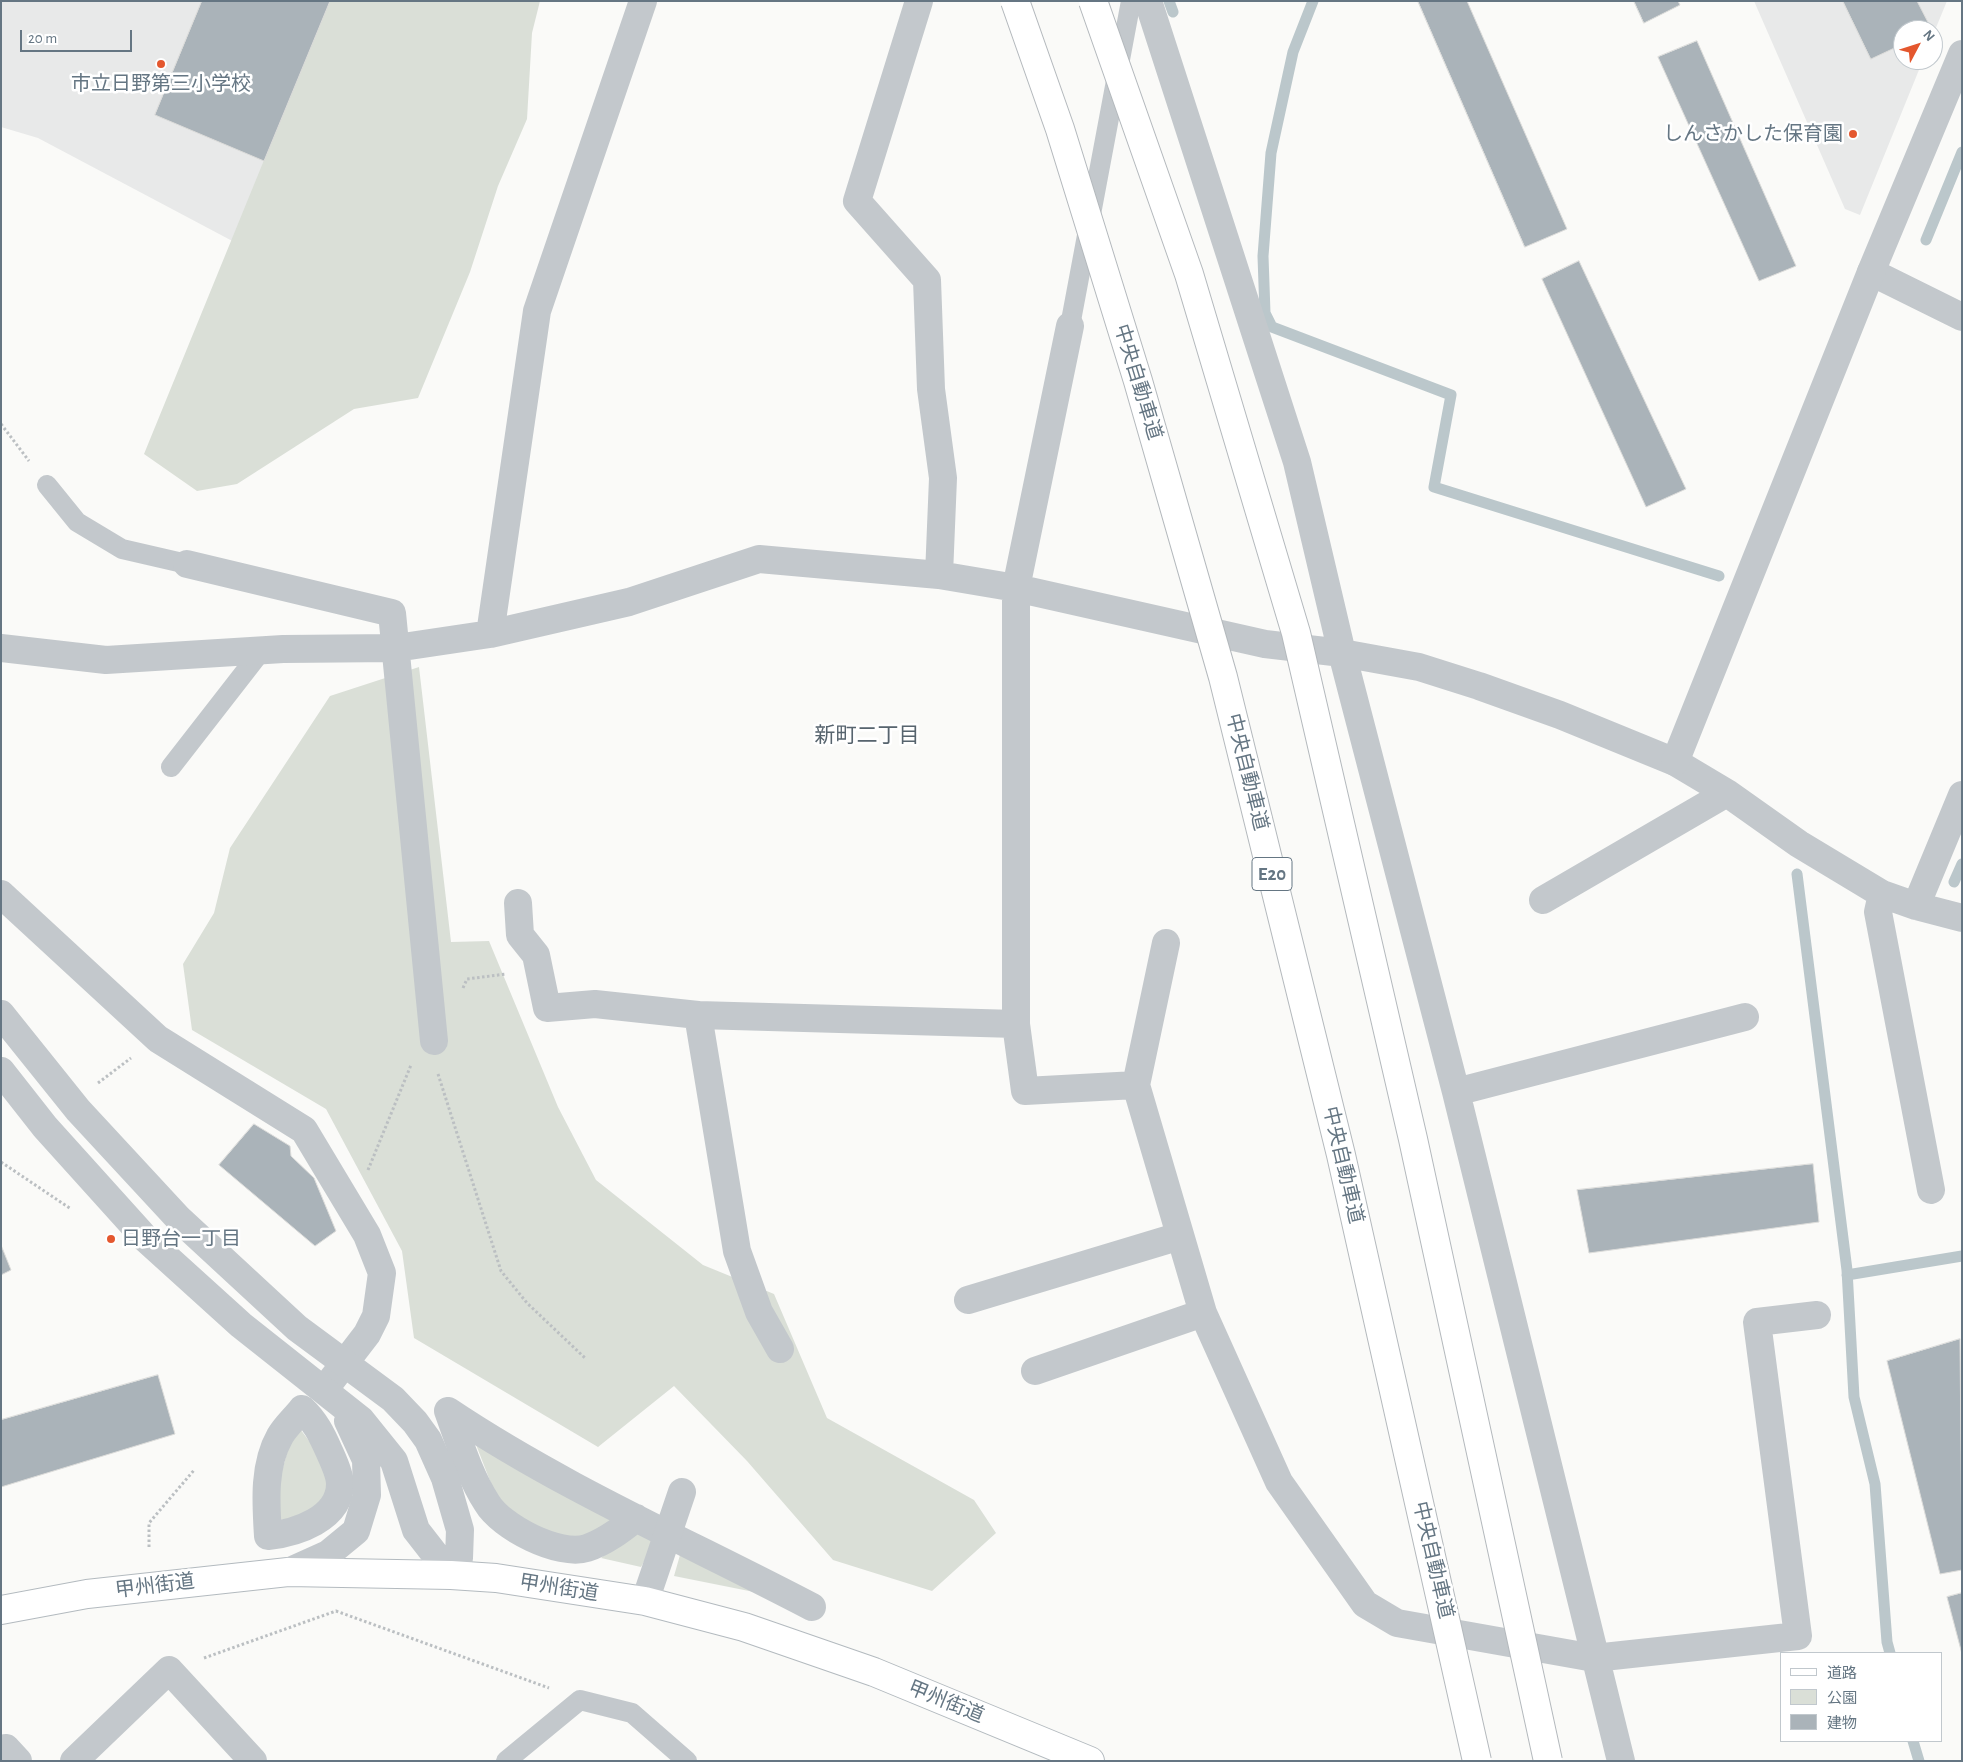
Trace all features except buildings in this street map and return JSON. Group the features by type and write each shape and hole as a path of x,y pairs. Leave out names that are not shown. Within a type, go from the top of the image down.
{"main road":[{"name":"中央自動車道","path":"1015,1 1060,129 1136,371 1223,676 1341,1154 1476,1761"},
{"path":"1093,1 1189,274 1296,633 1413,1139 1548,1761"},
{"name":"甲州街道","path":"1,1610 87,1594 288,1572 451,1575 496,1578 645,1601 744,1627 874,1672 1090,1761"}],"street":[{"path":"490,634 537,311 643,1"},
{"path":"920,1 857,201 928,280 931,389 943,478 939,575"},
{"path":"1148,1 1297,462 1342,653 1456,1092 1594,1658 1621,1761"},
{"path":"1675,762 1871,272 1962,54"},
{"path":"1871,272 1962,317"},
{"path":"1070,326 1016,588 1016,1024 1025,1091 1136,1085"},
{"path":"1,648 106,660 262,650 396,648 490,634 629,602 758,558 939,575 1016,588 1265,644 1342,653 1419,667 1479,686 1560,715 1675,762 1727,793 1799,844 1882,894 1916,906 1962,918"},
{"path":"187,564 392,613 434,1041"},
{"path":"1543,900 1727,793"},
{"path":"1916,906 1962,795"},
{"path":"1,894 158,1038 304,1130 367,1236 382,1273 376,1316 367,1334 324,1390"},
{"path":"1882,894 1878,912 1930,1190"},
{"path":"518,903 520,936 536,955 547,1008 595,1004 698,1015 1016,1024"},
{"path":"1166,944 1136,1085 1203,1313 1279,1482 1365,1604 1397,1623 1594,1658 1798,1636 1757,1322 1817,1315"},
{"path":"1,1014 78,1110 178,1218 297,1328 393,1399 415,1422 428,1440 445,1478 460,1530 459,1558 451,1575 416,1530 394,1461 361,1420 241,1325 146,1239 45,1127 1,1071"},
{"path":"698,1015 737,1251 759,1312 780,1350"},
{"path":"1456,1092 1745,1017"},
{"path":"968,1300 1180,1236"},
{"path":"1035,1372 1203,1313"},
{"path":"288,1572 328,1554 356,1531 367,1495 366,1460 363,1452 352,1426 324,1390"},
{"path":"636,1518 615,1535 585,1549 556,1548 508,1526 487,1504 471,1472 448,1411 491,1439 585,1494 636,1518 812,1607"},
{"path":"645,1601 682,1492"},
{"path":"74,1761 169,1670 253,1761"},
{"path":"1,1752 6,1748 18,1761"}],"lane":[{"path":"1070,326 1131,1"},
{"path":"47,485 78,522 122,549 187,564"},
{"path":"171,767 262,650"},
{"path":"506,1761 580,1700 632,1713 687,1761"}],"path":[{"path":"1,424 47,485"},
{"path":"459,995 467,979 539,970"},
{"path":"91,1088 158,1038"},
{"path":"352,1210 412,1062 434,1041"},
{"path":"434,1041 436,1070 501,1270 527,1303 586,1358"},
{"path":"1,1162 73,1210"},
{"path":"149,1547 148,1523 195,1469"},
{"path":"169,1670 336,1612 580,1700"}],"shaded area":[{"name":"市立日野第三小学校","path":"1,1 350,1 238,244 38,138 1,127"},
{"name":"しんさかした保育園","path":"1754,1 1947,1 1939,20 1893,20 1893,70 1919,70 1860,215 1845,209"}],"green space":[{"path":"329,1 540,1 532,33 527,119 498,186 470,272 418,398 354,409 237,484 197,491 144,454"},
{"path":"419,667 451,942 489,941 558,1107 596,1180 703,1265 774,1294 827,1418 974,1500 996,1533 932,1591 833,1560 747,1461 674,1386 598,1447 414,1338 402,1251 326,1109 192,1030 183,964 214,913 230,848 330,696"},
{"path":"300,1429 312,1444 322,1462 329,1481 329,1491 325,1502 310,1517 280,1520 277,1488 289,1446"},
{"path":"475,1442 615,1519 585,1536 564,1538 519,1519 497,1499"},
{"path":"635,1529 656,1541 641,1567 601,1558"},
{"path":"680,1555 754,1592 674,1576"}],"waterway":[{"path":"1169,1 1173,12"},
{"path":"1313,1 1293,52 1271,153 1263,256 1265,313 1272,327 1451,395 1434,487 1719,576"},
{"path":"1926,240 1962,152"},
{"path":"1954,882 1962,864"},
{"path":"1797,874 1847,1270 1854,1397 1875,1484 1887,1642 1890,1652"},
{"path":"1847,1275 1962,1256"},
{"path":"1913,1742 1919,1761"}],"place":[{"name":"市立日野第三小学校","path":"161,64"},
{"name":"しんさかした保育園","path":"1853,134"},
{"name":"日野台一丁目","path":"111,1239"}],"district":[{"name":"新町二丁目","path":"867,736"}]}
